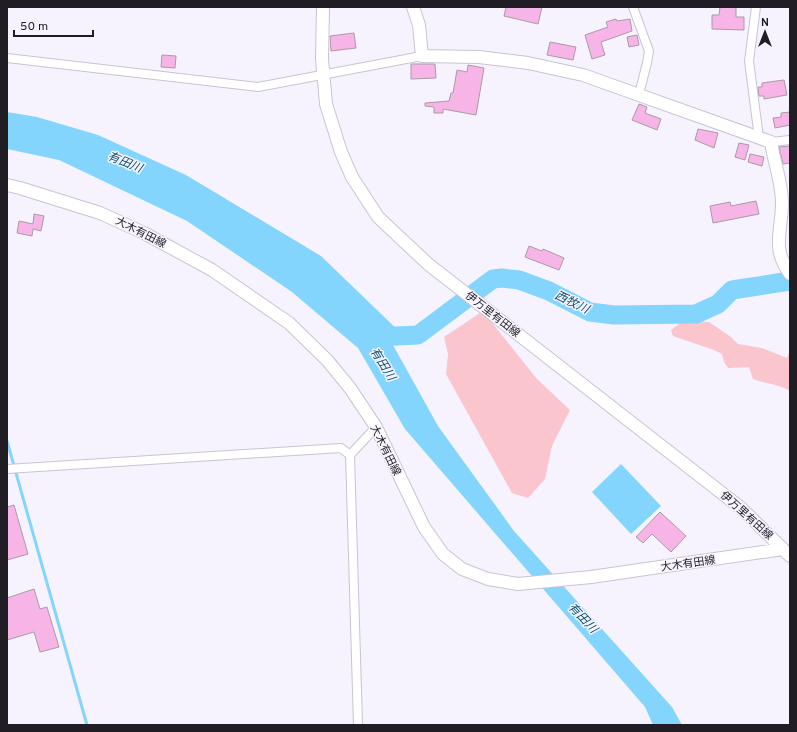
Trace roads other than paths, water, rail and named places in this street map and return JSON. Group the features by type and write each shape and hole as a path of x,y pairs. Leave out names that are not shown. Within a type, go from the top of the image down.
{"main road":[{"name":"伊万里有田線","path":"324,7 323,76 326,104 341,152 352,177 378,217 400,240 457,286 741,508 786,552"},
{"path":"413,7 420,25 422,56 479,57 528,63 583,75 765,140 782,202 778,247 784,264 790,273"},
{"name":"大木有田線","path":"7,185 100,212 144,233 212,270 289,323 327,360 350,388 376,427 424,527 443,554 462,569 488,579 518,584 591,577 786,552"}],"street":[{"path":"633,7 649,51 639,94"},
{"path":"756,7 749,61 765,140 790,140"},
{"path":"7,58 258,87 323,76 422,56"},
{"path":"358,725 350,455 376,427"},
{"path":"7,469 341,448 350,455"}],"water":[{"name":"有田川","path":"7,112 37,117 98,135 186,175 321,256 403,335 393,345 438,426 514,531 672,707 682,725 653,725 645,707 405,429 358,348 292,292 187,221 59,160 7,149"},
{"path":"621,464 661,506 631,534 592,492"}],"waterway":[{"name":"西牧川","path":"376,337 418,335 493,279 502,278 519,280 549,291 590,312 614,315 696,314 718,304 732,290 790,281"},
{"path":"7,441 87,725"}]}
